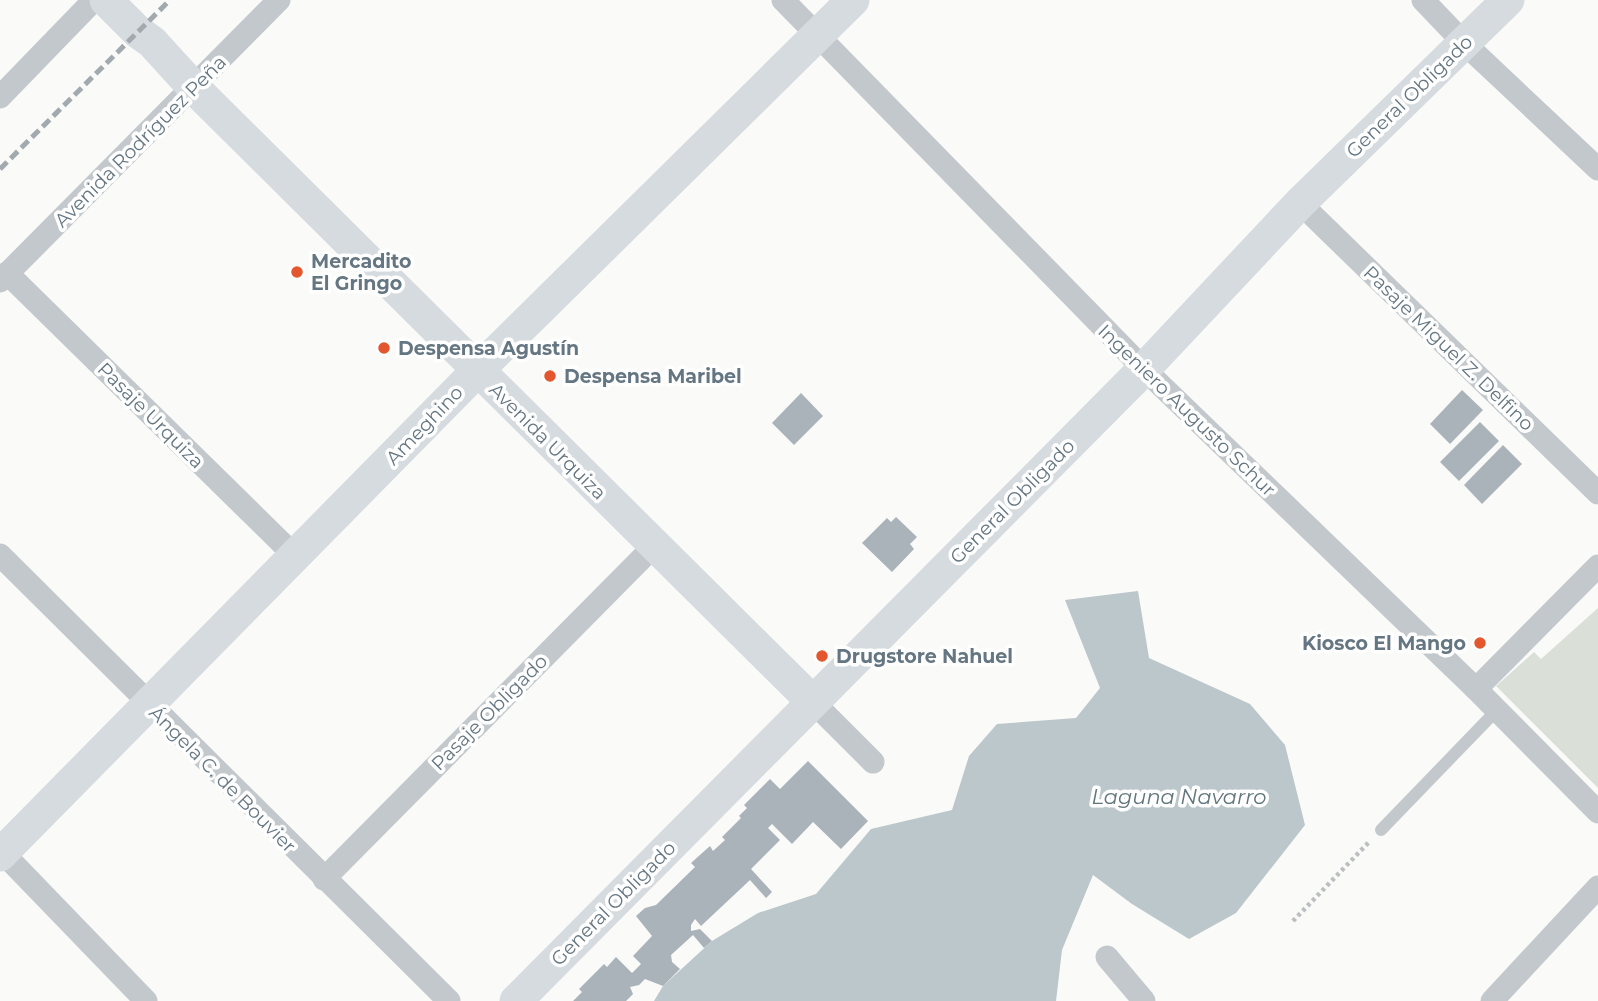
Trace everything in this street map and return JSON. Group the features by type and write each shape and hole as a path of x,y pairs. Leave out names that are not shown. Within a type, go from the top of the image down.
{"street":[{"path":"0,97 94,0"},
{"name":"Avenida Urquiza","path":"106,0 138,33 152,42 194,88 477,371 873,762"},
{"name":"Avenida Rodríguez Peña","path":"4,277 279,0"},
{"name":"Ingeniero Augusto Schur","path":"783,0 1144,369 1476,689 1598,812"},
{"name":"Ameghino","path":"1,854 477,371 853,0"},
{"path":"1423,0 1464,43 1598,169"},
{"name":"General Obligado","path":"516,1001 1144,369 1300,204 1508,0"},
{"name":"Pasaje Miguel Z. Delfino","path":"1300,204 1598,493"},
{"name":"Pasaje Urquiza","path":"4,277 296,557"},
{"name":"Pasaje Obligado","path":"324,879 653,546"},
{"name":"Ángela C. de Bouvier","path":"0,555 449,1001"},
{"path":"1476,689 1598,566"},
{"path":"1,854 146,1001"},
{"path":"1492,1001 1598,887"},
{"path":"1107,957 1144,1001"}],"lane":[{"path":"1381,830 1496,711"}],"path":[{"path":"1293,921 1381,830"}],"shaded area":[{"path":"1598,608 1598,788 1496,686 1534,652 1541,659"}],"water":[{"name":"Laguna Navarro","path":"1138,591 1149,658 1250,704 1285,745 1305,825 1236,913 1189,939 1132,904 1093,875 1062,950 1056,1001 654,1001 663,986 712,941 758,913 816,894 871,829 952,810 969,756 997,724 1076,718 1100,688 1065,600"}],"building":[{"path":"1462,390 1483,410 1450,444 1430,424"},
{"path":"801,393 823,416 794,445 772,423"},
{"path":"1480,422 1499,441 1459,481 1440,462"},
{"path":"1503,445 1522,464 1482,504 1464,485"},
{"path":"896,517 917,537 910,544 914,549 892,572 862,543 887,518 891,522"},
{"path":"808,761 868,821 841,849 813,822 792,844 772,824 768,828 780,840 751,869 772,892 766,898 750,880 701,926 695,919 691,931 700,929 712,941 704,948 693,935 671,955 672,962 680,969 663,986 645,979 639,985 630,987 633,994 626,1001 573,1001 582,992 579,989 604,964 607,967 616,957 632,973 641,964 633,956 652,936 636,916 645,908 656,905 695,867 691,863 710,846 713,851 725,840 722,837 747,808 744,805 770,779 780,789"}],"railway":[{"path":"0,169 170,0"}],"place":[{"name":"Mercadito El Gringo","path":"297,272"},
{"name":"Despensa Agustín","path":"384,348"},
{"name":"Despensa Maribel","path":"550,376"},
{"name":"Kiosco El Mango","path":"1480,643"},
{"name":"Drugstore Nahuel","path":"822,656"}]}
